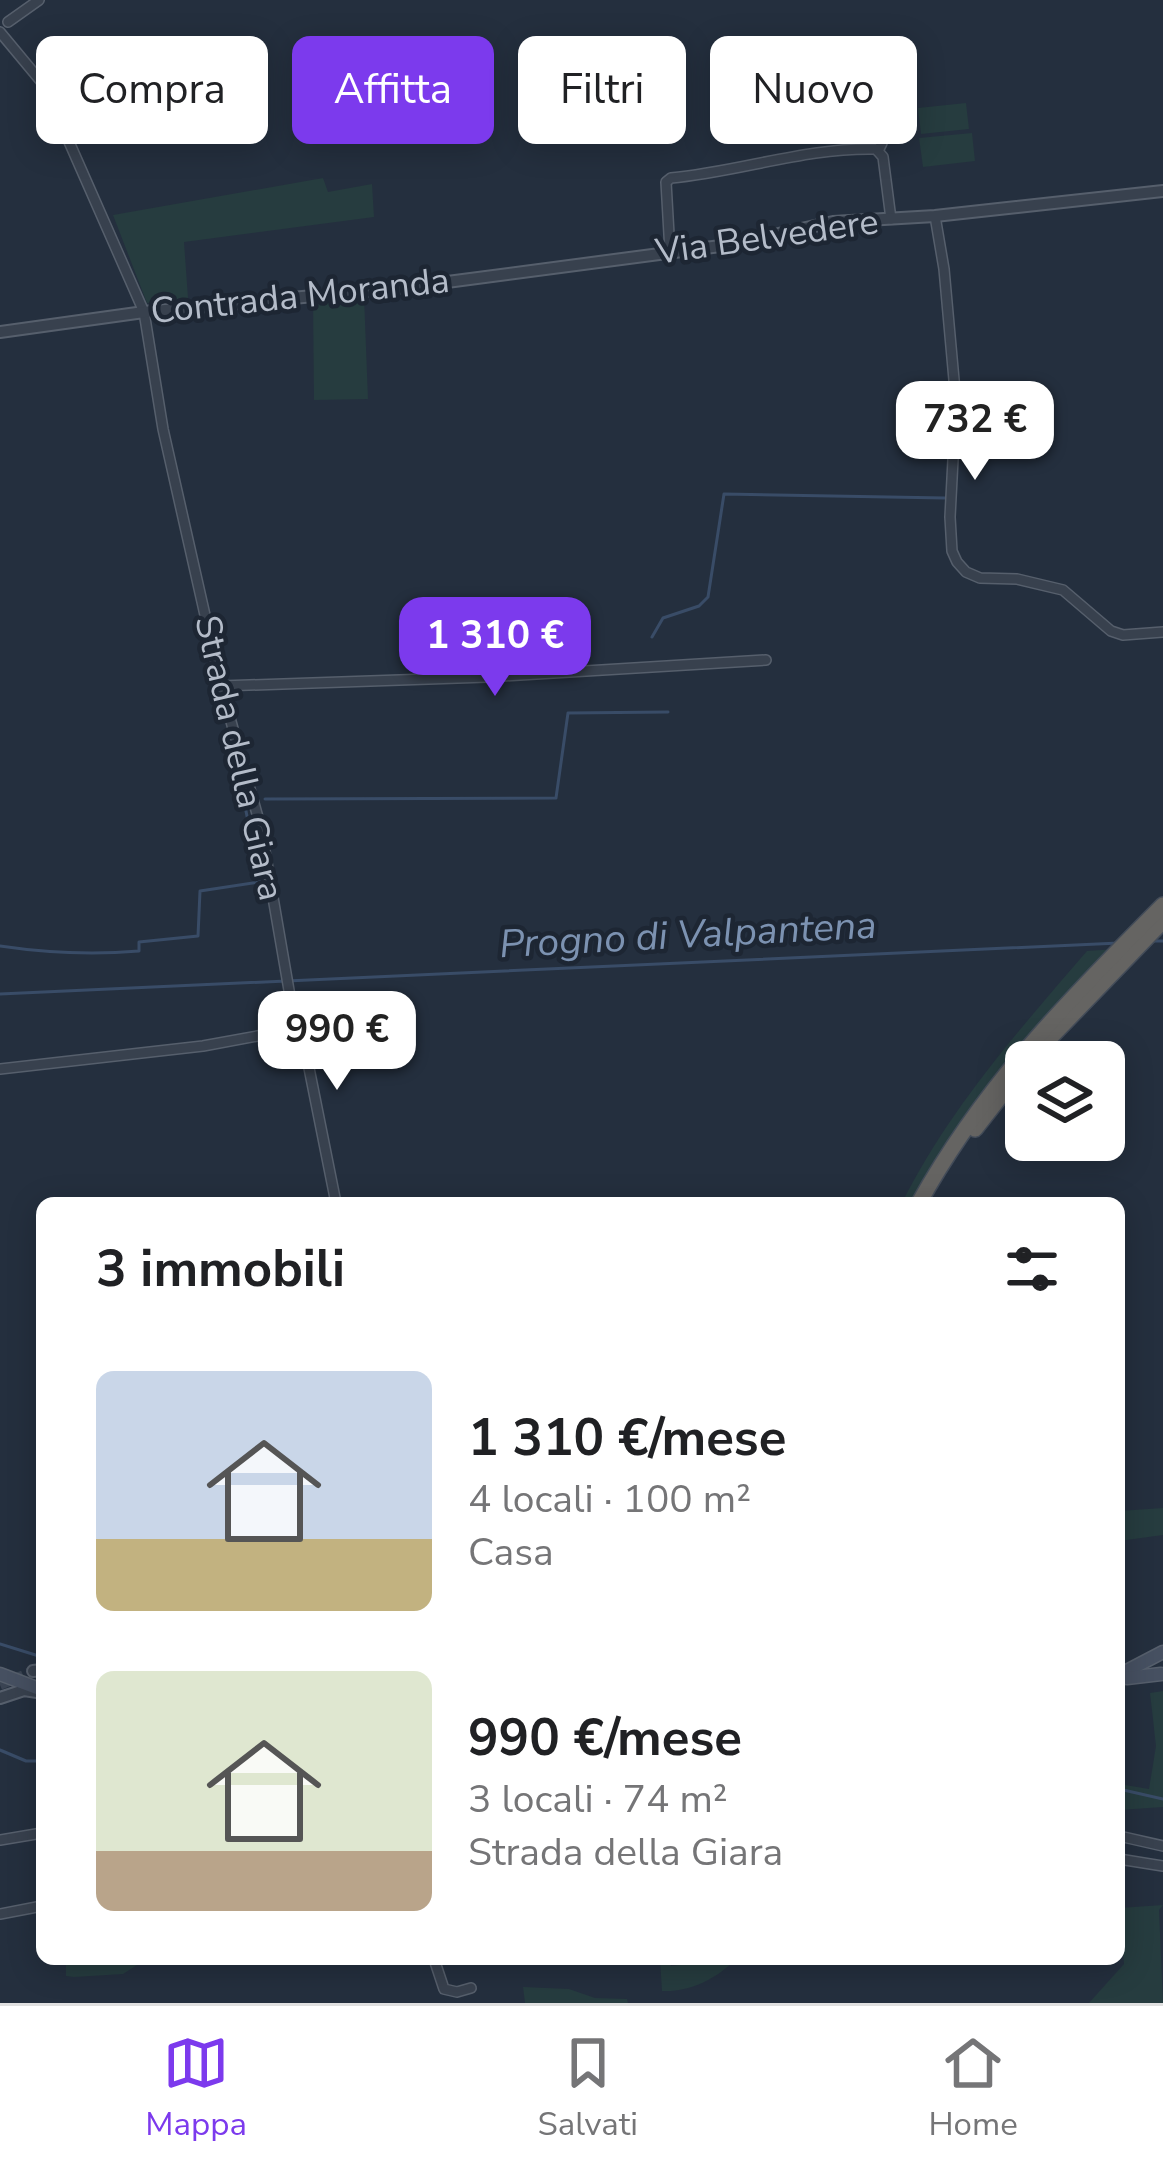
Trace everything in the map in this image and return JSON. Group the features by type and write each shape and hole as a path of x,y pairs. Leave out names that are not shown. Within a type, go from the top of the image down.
{"highway":[{"path":"1046,1041 1163,905"},
{"path":"923,1197 989,1090 1110,966 1163,921"},
{"path":"932,1197 1005,1091"}],"main road":[{"path":"1125,1677 1162,1674 1158,1665 1162,1654"},
{"path":"1125,1674 1162,1654"},
{"path":"0,1671 36,1687"}],"street":[{"path":"2,29 12,0"},
{"path":"2,29 39,0"},
{"name":"Strada della Giara","path":"2,29 44,85 144,312 163,429 221,686 260,828 290,996 301,1028 335,1197"},
{"path":"878,151 881,144"},
{"path":"670,252 663,190 671,178 718,174 782,159 878,151 883,158 890,219"},
{"name":"Via Belvedere","path":"600,260 728,245 833,222 1163,191"},
{"path":"935,216 956,402 950,518 957,562 971,575 1063,590 1111,632 1163,632"},
{"name":"Contrada Moranda","path":"0,332 144,312 409,287 600,260"},
{"path":"221,686 487,677 766,660"},
{"path":"0,1070 202,1046 301,1028"},
{"path":"0,1698 36,1690"},
{"path":"0,1840 36,1834"},
{"path":"1125,1837 1163,1846"},
{"path":"1134,1861 1139,1840"},
{"path":"1125,1860 1163,1866"},
{"path":"0,1914 36,1907"},
{"path":"436,1965 444,1989 471,1988"}],"green space":[{"path":"966,103 969,129 921,134 918,108"},
{"path":"972,133 975,161 923,167 919,138"},
{"path":"323,178 328,192 372,184 374,217 184,242 188,298 147,303 113,215"},
{"path":"364,296 368,399 314,400 313,300"},
{"path":"1117,949 1031,1041 1011,1041 1087,951"},
{"path":"1005,1049 1005,1077 920,1197 905,1197 941,1135"},
{"path":"1163,1508 1163,1535 1125,1540 1125,1511"},
{"path":"1163,1691 1163,1807 1125,1810 1125,1785 1149,1789 1156,1746 1150,1693"},
{"path":"1163,1905 1159,1910 1163,2003 1089,2003 1125,1965 1125,1908"},
{"path":"66,1965 137,1965 123,1974 66,1976"},
{"path":"660,1965 729,1965 702,1983 662,1991"},
{"path":"523,1987 569,1989 595,1998 627,1999 628,2003 525,2003"}],"waterway":[{"path":"652,637 663,618 699,606 708,597 724,494 945,498"},
{"path":"265,799 556,798 568,713 668,712"},
{"path":"0,946 121,952 139,951 139,942 198,936 200,891 260,882 244,801"},
{"name":"Progno di Valpantena","path":"1153,941 1163,941"},
{"name":"Progno di Valpantena","path":"0,994 1119,943"},
{"path":"0,1644 36,1655"},
{"path":"0,1750 36,1761"},
{"path":"1125,1790 1163,1799"}],"tunnel":[{"path":"0,1685 33,1671"}]}
